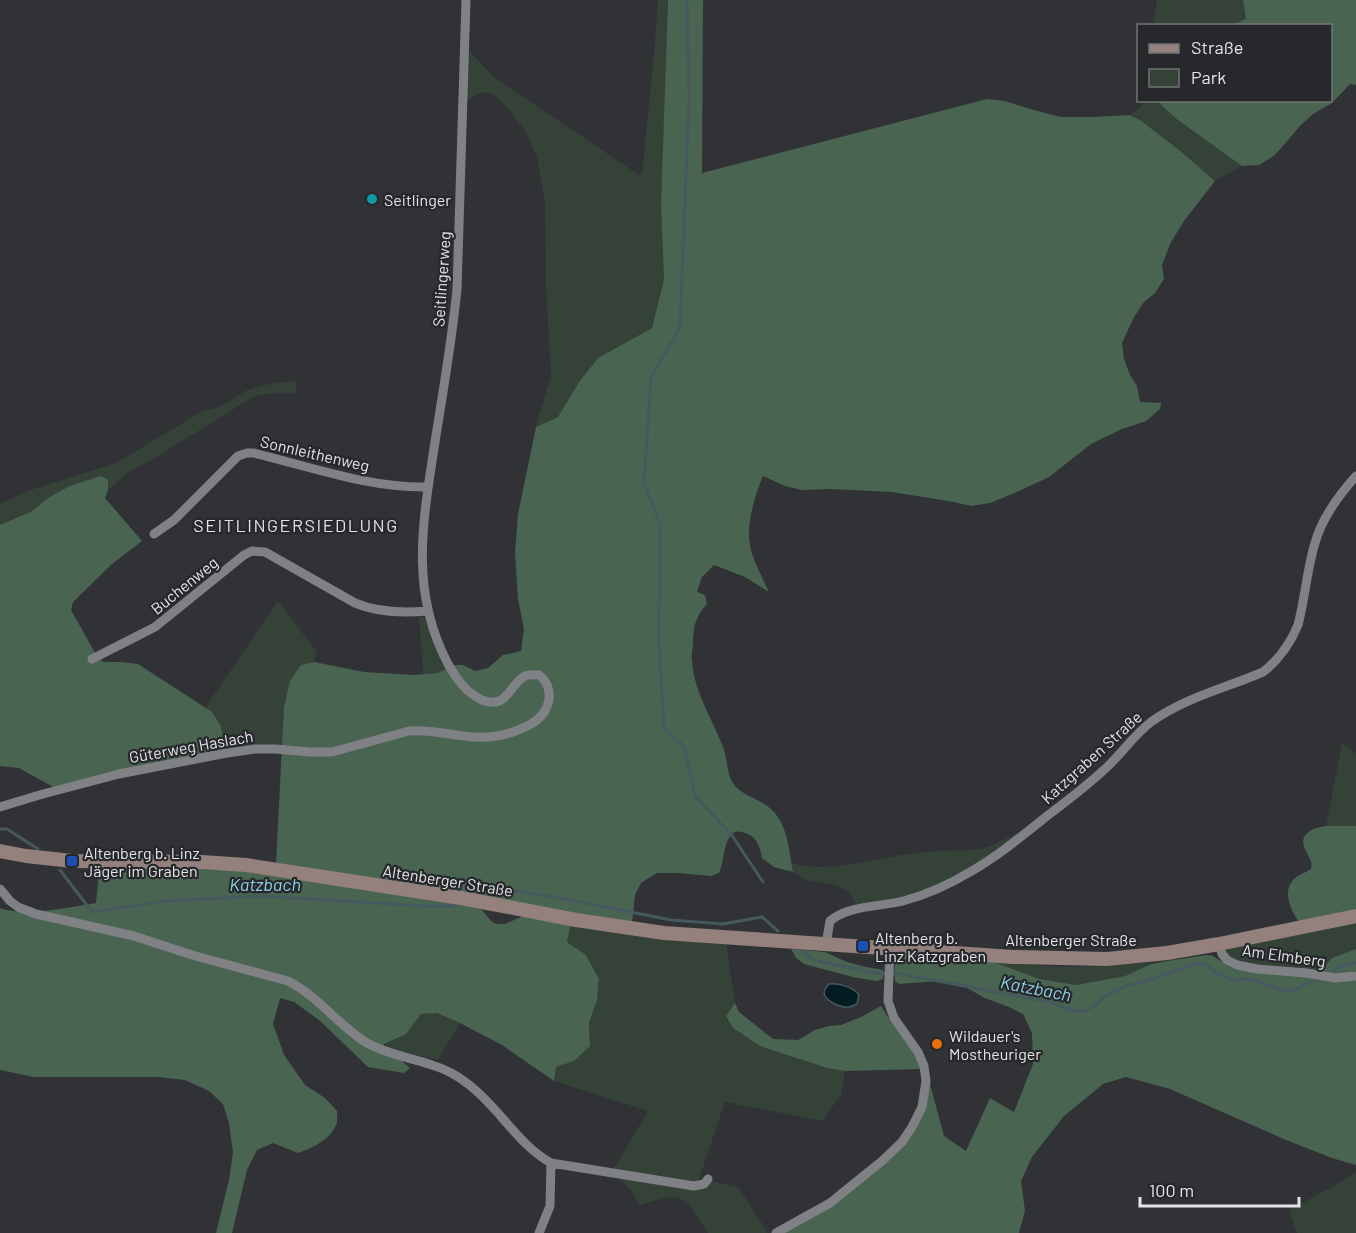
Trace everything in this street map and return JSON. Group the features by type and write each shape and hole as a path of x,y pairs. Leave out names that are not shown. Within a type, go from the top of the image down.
{"street":[{"name":"Seitlingerweg","path":"428,487 454,323 457,289 466,0"},
{"name":"Sonnleithenweg","path":"154,534 174,520 238,456 247,453 382,484 428,487"},
{"name":"Katzgraben Straße","path":"826,944 830,921 837,915 904,901 969,873 1013,843 1081,790 1153,721 1181,705 1263,672 1274,663 1287,648 1298,625 1320,529 1336,501 1356,476"},
{"name":"Güterweg Haslach","path":"0,807 119,774 238,752 274,749 332,752 418,730 467,737 495,736 520,730 537,720 544,712 549,695 548,686 539,675 526,676 519,681 506,698 490,702 482,700 464,687 454,675 443,654 427,611 423,588 421,558 428,487"},
{"name":"Buchenweg","path":"92,658 155,627 252,550 265,552 365,607 427,611"},
{"name":"Altenberger Straße","path":"0,851 72,861 202,862 246,865 461,898 644,931 1013,957 1107,959 1167,953 1356,916"},
{"path":"0,890 18,907 36,914 134,936 294,984 314,997 366,1042 392,1054 433,1065 468,1084 493,1107 525,1144 551,1163 694,1186 704,1184 708,1179"},
{"name":"Am Elmberg","path":"1219,944 1227,960 1237,965 1324,976 1356,976"},
{"path":"776,1233 830,1203 882,1161 902,1142 922,1107 926,1080 924,1066 918,1052 894,1018 888,1001 890,948"},
{"path":"539,1233 550,1206 551,1163"}],"green space":[{"path":"658,0 668,0 661,202 664,279 652,328 598,358 579,382 558,417 536,427 551,375 546,287 545,202 537,158 527,134 507,107 494,95 485,92 466,101 468,50 494,77 639,175 642,174"},
{"path":"668,0 703,0 702,173 987,99 1005,101 1061,117 1129,115 1140,120 1179,150 1215,181 1184,221 1170,244 1162,265 1164,279 1155,293 1143,303 1122,343 1124,359 1137,386 1140,402 1161,403 1160,409 1146,421 1122,429 1091,444 1049,477 990,503 971,506 892,492 802,490 785,486 763,476 752,510 749,537 753,556 769,592 745,577 714,565 702,577 697,592 705,595 707,604 696,622 692,659 696,683 723,747 732,782 741,791 763,803 778,816 786,833 793,872 774,867 762,858 758,844 748,834 740,831 733,833 726,844 719,873 711,876 657,873 641,883 635,895 632,923 276,863 284,707 290,681 301,665 314,662 364,672 414,675 437,673 455,665 463,665 475,671 488,668 503,655 521,651 524,629 518,599 515,553 518,514 536,427 558,417 579,382 598,358 652,328 664,279 661,202"},
{"path":"1157,0 1243,0 1247,19 1234,24 1153,24"},
{"path":"1243,0 1356,0 1356,85 1350,84 1332,103 1313,114 1275,155 1259,165 1242,166 1178,120 1160,102 1332,102 1332,24 1234,24 1246,19"},
{"path":"1142,102 1160,102 1242,166 1215,181 1179,150 1129,115 1141,107"},
{"path":"297,381 295,394 274,393 253,397 129,472 108,490 108,480 48,498 32,511 0,525 0,504 30,490 116,463 204,410 222,405 248,390"},
{"path":"101,476 108,480 105,498 142,541 112,564 73,602 71,610 94,651 103,662 138,664 212,712 220,725 228,750 55,788 19,768 0,766 0,525 32,511 48,498 70,486"},
{"path":"278,601 317,652 314,662 301,665 284,707 282,747 228,750 218,721 205,708"},
{"path":"419,616 426,620 446,669 437,673 423,674"},
{"path":"1342,743 1356,753 1356,826 1326,826"},
{"path":"1326,826 1356,826 1356,910 1299,922 1289,900 1289,889 1298,875 1311,869 1311,862 1303,840 1305,836 1311,830"},
{"path":"1020,832 981,862 937,885 907,896 856,905 849,892 836,885 806,880 793,872 791,863 805,866 835,866 909,854 977,849 991,846"},
{"path":"130,867 230,869 476,906 497,924 505,924 523,916 571,924 567,942 586,955 599,979 597,1000 589,1023 590,1046 574,1061 556,1067 554,1081 502,1045 460,1023 437,1013 421,1014 406,1034 384,1044 385,1052 410,1068 404,1073 368,1067 319,1020 294,1002 280,998 273,1024 284,1055 305,1085 325,1098 337,1111 337,1123 325,1139 298,1153 273,1143 257,1150 247,1170 232,1233 216,1233 233,1153 229,1123 223,1104 209,1091 185,1080 158,1077 34,1077 0,1070 0,908 21,912 96,903 99,872"},
{"path":"1356,922 1356,949 1332,958 1320,971 1257,966 1226,954 1226,949 1233,947"},
{"path":"571,924 667,939 726,942 735,1003 726,1016 733,1028 760,1046 827,1068 845,1071 841,1095 822,1121 725,1102 698,1182 613,1170 648,1111 554,1081 556,1067 574,1061 590,1046 589,1023 597,1000 599,979 586,955 567,942"},
{"path":"791,949 825,952 847,962 883,970 883,979 876,981 853,977 804,964 796,958"},
{"path":"1356,949 1356,971 1338,974 1320,971 1332,958"},
{"path":"900,955 991,961 1040,979 1076,985 1125,976 1149,965 1207,955 1213,956 1230,967 1245,970 1356,979 1356,1165 1286,1140 1170,1089 1126,1077 1103,1084 1064,1116 1032,1157 1021,1181 1025,1211 1019,1233 785,1233 896,1153 930,1084 944,1136 966,1151 990,1098 1014,1112 1033,1064 1032,1033 1023,1014 985,998 958,983 939,981 899,984 895,981 895,970"},
{"path":"991,961 1058,967 1167,961 1149,965 1125,976 1076,985 1040,979"},
{"path":"735,1003 739,1012 773,1039 798,1040 815,1030 841,1025 881,1006 916,1051 922,1069 845,1071 827,1068 760,1046 733,1028 726,1016"},
{"path":"437,1013 460,1023 438,1060 395,1051 384,1044 406,1034 421,1014"},
{"path":"1356,1171 1356,1233 1297,1233 1289,1210 1336,1185"},
{"path":"619,1178 692,1189 703,1187 711,1181 737,1187 768,1233 708,1233 688,1204 682,1200 667,1198 640,1205 631,1190"}],"water":[{"path":"829,984 841,985 853,990 859,995 857,1004 845,1007 830,1001 824,992"}],"waterway":[{"path":"687,0 689,100 680,327 651,378 644,483 660,524 659,641 664,729 684,746 695,796 731,834 763,882"},
{"name":"Katzbach","path":"0,829 7,829 38,849"},
{"name":"Katzbach","path":"60,870 92,912 166,901 260,896 454,906"},
{"name":"Katzbach","path":"461,893 475,885 560,898 671,920 723,924 762,917 778,931"},
{"name":"Katzbach","path":"802,951 813,960 1049,1002 1074,1011 1085,1011 1095,1006 1104,997 1126,986 1195,964 1205,964 1216,973 1232,980 1247,979 1284,991 1295,990 1323,978"},
{"name":"Katzbach","path":"1328,974 1341,966 1356,963"}],"place":[{"name":"Seitlinger","path":"372,199"},
{"name":"Altenberg b. Linz Jäger im Graben","path":"72,861"},
{"name":"Altenberg b. Linz Katzgraben","path":"863,946"},
{"name":"Wildauer's Mostheuriger","path":"937,1044"}],"district":[{"name":"SEITLINGERSIEDLUNG","path":"296,525"}]}
